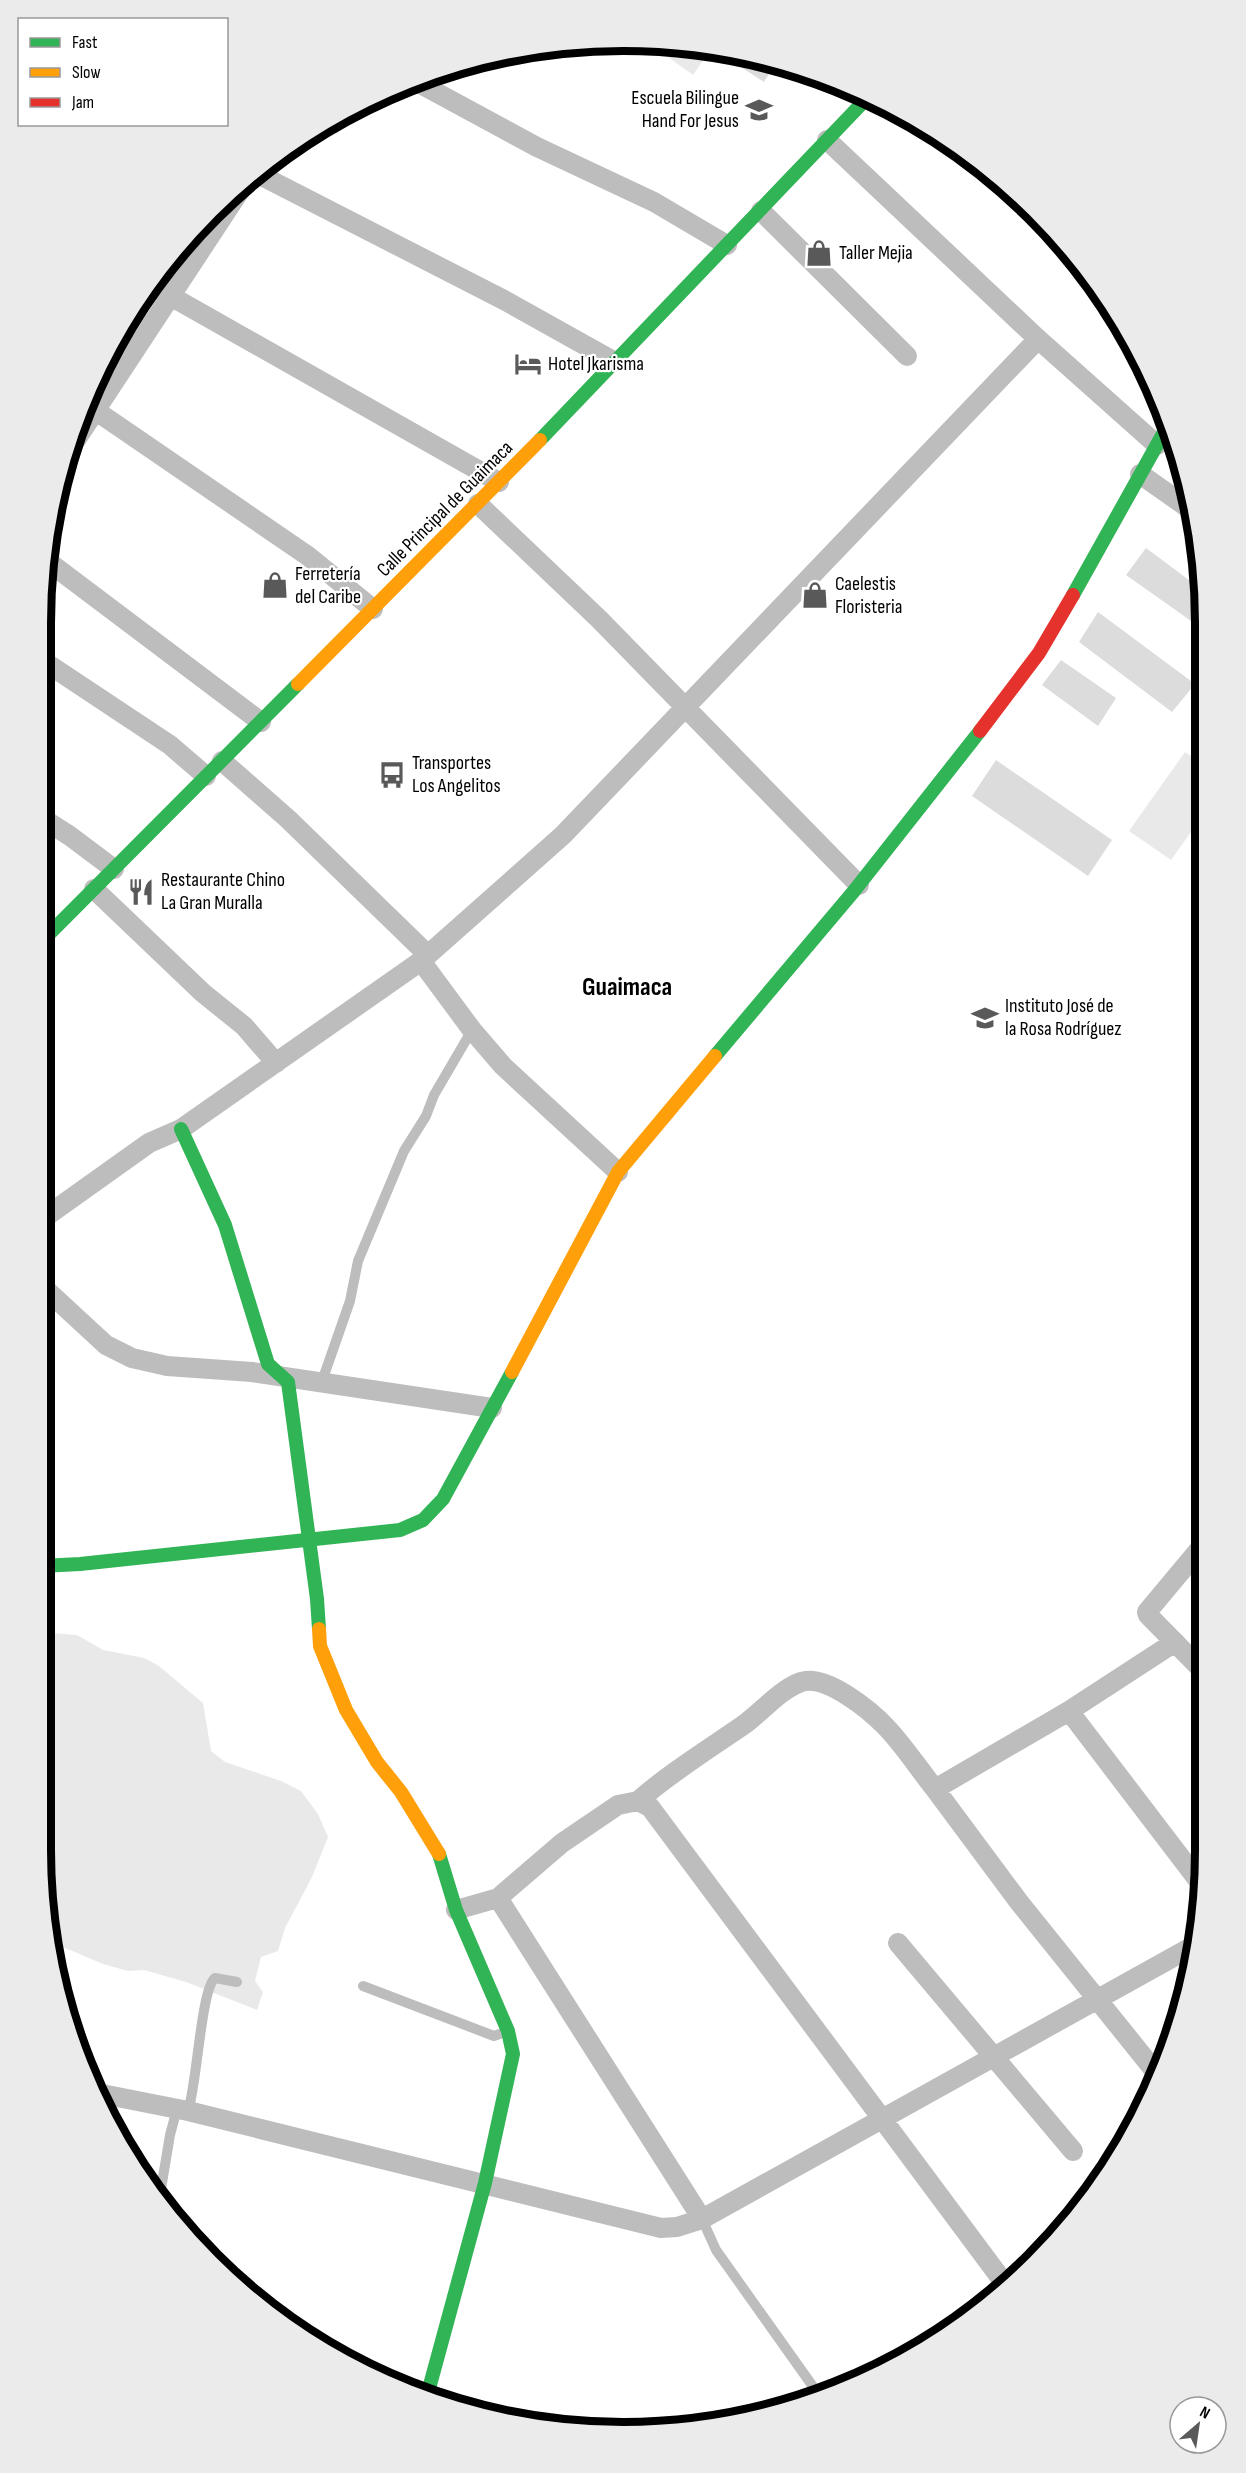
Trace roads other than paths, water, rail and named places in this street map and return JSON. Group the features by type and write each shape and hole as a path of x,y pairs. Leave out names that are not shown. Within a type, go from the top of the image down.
{"street":[{"path":"426,86 537,147 654,202 727,245"},
{"name":"Calle Principal de Guaimaca","path":"51,932 499,482 862,104"},
{"path":"827,140 1038,339 1156,445"},
{"path":"265,177 504,300 615,362"},
{"path":"760,211 907,356"},
{"path":"99,395 170,296 225,213"},
{"path":"158,289 499,482"},
{"path":"51,1213 149,1143 181,1129 425,958 563,834 1038,339"},
{"path":"94,408 308,556 373,609"},
{"path":"51,1565 400,1530 422,1522 435,1510 448,1491 618,1172 859,885 1007,697 1039,652 1117,519 1163,434"},
{"path":"1140,474 1182,504"},
{"path":"477,504 567,588 859,885"},
{"path":"54,566 261,722"},
{"path":"51,666 170,746 206,776"},
{"path":"222,761 288,819 425,958 472,1030 503,1066 618,1172"},
{"path":"51,824 114,869"},
{"path":"94,889 159,948 203,993 244,1026 276,1063"},
{"path":"181,1129 225,1226 268,1364 288,1382 317,1599 320,1646 328,1669 346,1710 377,1762 401,1792 439,1855 456,1910 508,2031 513,2054 512,2069 485,2183 429,2388"},
{"path":"51,1294 106,1345 132,1358 167,1366 252,1372 492,1408"},
{"path":"1195,1555 1147,1612 1195,1663"},
{"path":"934,1789 1069,1712 1175,1642"},
{"path":"456,1910 498,1898 562,1843 618,1805 638,1801 663,1780 743,1725 786,1690 812,1680 833,1687 873,1714 887,1728 1019,1902 1152,2067"},
{"path":"1069,1712 1194,1875"},
{"path":"638,1801 650,1808 1002,2278"},
{"path":"498,1898 702,2219"},
{"path":"898,1943 1072,2151"},
{"path":"106,2095 183,2110 661,2228 677,2227 702,2219 1186,1950"}],"lane":[{"path":"321,1384 347,1310 358,1261 404,1150 426,1116 434,1095 472,1030"},
{"path":"161,2187 170,2135 196,2078 204,2003 210,1982 216,1978 237,1982"},
{"path":"363,1986 494,2036 508,2031"},
{"path":"702,2219 716,2250 814,2389"}],"place":[{"name":"Escuela Bilingue Hand For Jesus","path":"759,110"},
{"name":"Taller Mejia","path":"819,253"},
{"name":"Hotel Jkarisma","path":"528,364"},
{"name":"Ferretería del Caribe","path":"275,585"},
{"name":"Caelestis Floristeria","path":"815,595"},
{"name":"Transportes Los Angelitos","path":"392,775"},
{"name":"Restaurante Chino La Gran Muralla","path":"141,892"},
{"name":"Instituto José de la Rosa Rodríguez","path":"985,1018"}],"district":[{"name":"Guaimaca","path":"627,987"}]}
